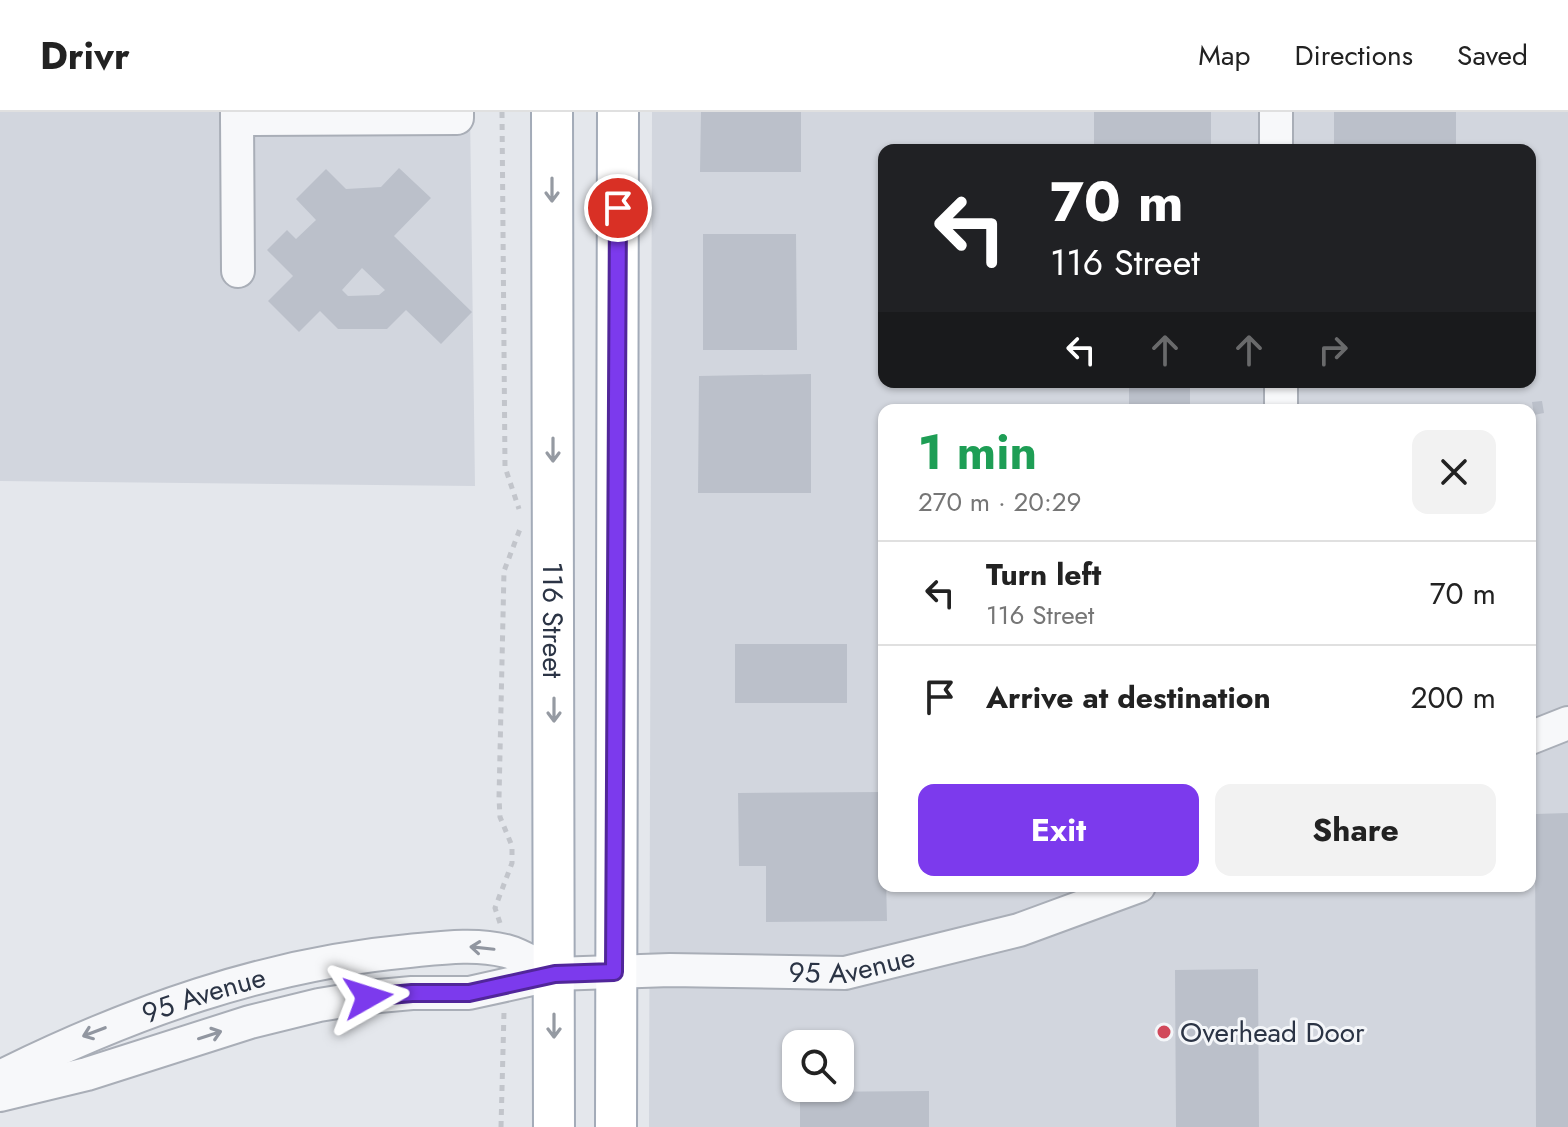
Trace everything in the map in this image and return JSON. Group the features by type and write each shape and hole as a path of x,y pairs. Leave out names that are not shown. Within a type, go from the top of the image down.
{"main road":[{"name":"116 Street","path":"552,112 554,1127"},
{"path":"616,1127 618,112"}],"street":[{"path":"238,271 237,116 457,118 457,112"},
{"path":"1276,112 1276,144"},
{"path":"1536,736 1568,723"},
{"name":"95 Avenue","path":"0,1095 87,1074 250,1022 319,1005 412,993 469,993 555,974 670,970 845,973 1019,930 1123,892"},
{"name":"95 Avenue","path":"0,1077 72,1041 181,999 279,971 364,955 458,946 506,951 555,974"}],"path":[{"path":"502,112 505,467 523,521 504,571 499,798 500,817 512,846 512,863 495,908 506,951"},
{"path":"501,1127 501,1036 506,985"}],"shaded area":[{"path":"0,112 470,112 475,486 0,481"},
{"path":"652,112 1568,112 1568,1127 649,1127"}],"building":[{"path":"701,112 801,112 801,172 700,172"},
{"path":"1094,112 1211,112 1211,144 1094,144"},
{"path":"1334,112 1456,112 1456,144 1334,144"},
{"path":"399,168 431,198 394,236 472,312 441,344 406,310 387,329 338,329 320,311 299,332 268,301 293,276 267,250 287,230 296,239 316,220 296,199 326,169 346,189 381,187","holes":["362,268 385,290 379,295 348,296 342,290"]},
{"path":"703,234 796,234 797,350 703,350"},
{"path":"811,374 811,493 698,493 699,376"},
{"path":"1129,388 1190,388 1190,404 1129,404"},
{"path":"1542,401 1544,413 1536,415 1536,404 1532,402"},
{"path":"735,644 847,644 847,703 735,703"},
{"path":"878,792 878,892 886,892 887,921 766,922 766,866 739,866 738,793"},
{"path":"1568,813 1568,1127 1536,1127 1536,814"},
{"path":"1258,969 1259,1127 1176,1127 1175,970"},
{"path":"929,1091 929,1127 800,1127 800,1102 854,1102 854,1092"}],"place":[{"name":"Overhead Door","path":"1164,1032"}],"route":[{"path":"368,997 469,993 555,974 614,972 618,208"}]}
